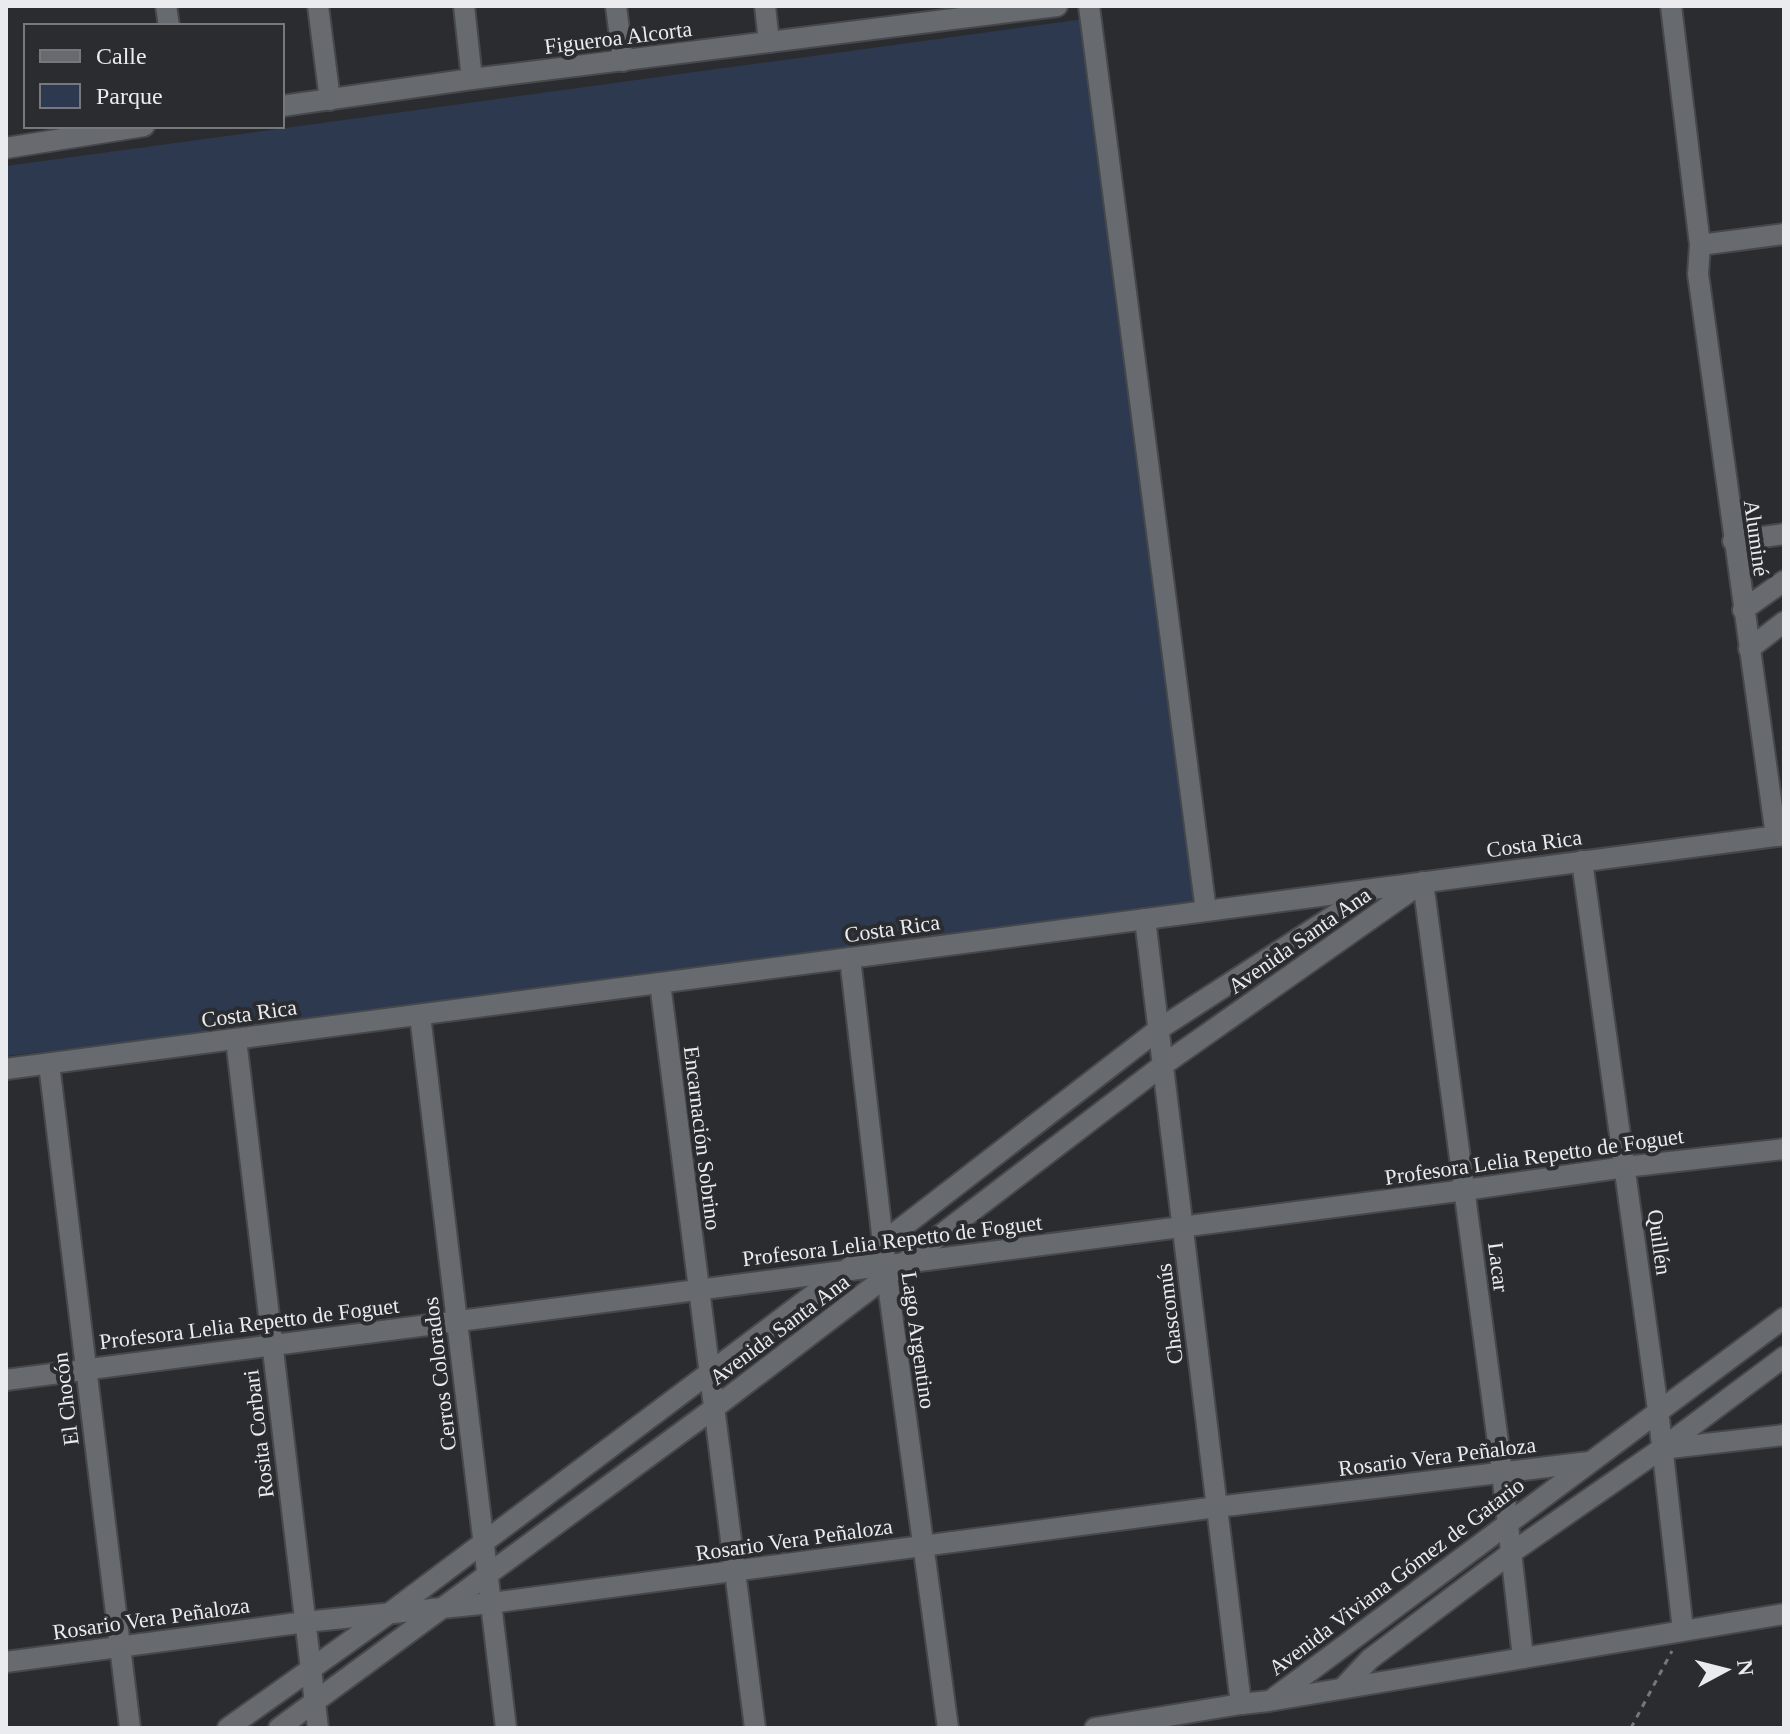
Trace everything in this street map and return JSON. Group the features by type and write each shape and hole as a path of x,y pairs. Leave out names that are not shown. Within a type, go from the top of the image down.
{"street":[{"path":"318,6 330,100"},
{"path":"464,6 472,79"},
{"path":"616,6 623,61"},
{"path":"765,6 769,42"},
{"name":"Figueroa Alcorta","path":"284,106 769,42 917,15 1057,6"},
{"path":"1089,6 1206,911"},
{"name":"Aluminé","path":"1671,6 1700,245 1698,274 1733,541 1780,835"},
{"path":"6,148 131,128"},
{"path":"1700,245 1784,234"},
{"path":"1733,541 1784,534"},
{"path":"1743,610 1784,581"},
{"path":"1749,649 1784,622"},
{"name":"Costa Rica","path":"6,1069 1780,835"},
{"name":"Quillén","path":"1582,861 1658,1410 1683,1630"},
{"name":"Avenida Santa Ana","path":"279,1728 713,1409 892,1268 1163,1065 1423,882"},
{"name":"Lacar","path":"1423,882 1502,1472 1523,1658"},
{"name":"Avenida Santa Ana","path":"228,1728 391,1612 882,1243 1159,1029 1376,889"},
{"name":"Chascomús","path":"1145,919 1241,1704"},
{"name":"Lago Argentino","path":"850,958 882,1243 892,1268 923,1546 948,1728"},
{"name":"Encarnación Sobrino","path":"660,983 755,1728"},
{"name":"Cerros Colorados","path":"420,1015 506,1728"},
{"name":"Rosita Corbari","path":"236,1039 318,1728"},
{"name":"El Chocón","path":"49,1064 130,1728"},
{"name":"Profesora Lelia Repetto de Foguet","path":"6,1380 698,1289 892,1268 1625,1167 1784,1149"},
{"name":"Avenida Viviana Gómez de Gatario","path":"1269,1701 1784,1318"},
{"path":"1343,1688 1370,1659 1511,1553 1661,1449 1784,1357"},
{"path":"1661,1449 1784,1435"},
{"name":"Rosario Vera Peñaloza","path":"6,1662 119,1645 491,1603 1217,1507 1589,1462"},
{"path":"1095,1728 1784,1614"}],"path":[{"path":"1631,1728 1683,1630"}],"green space":[{"path":"1091,18 1200,906 414,1009 6,1056 6,166"}]}
